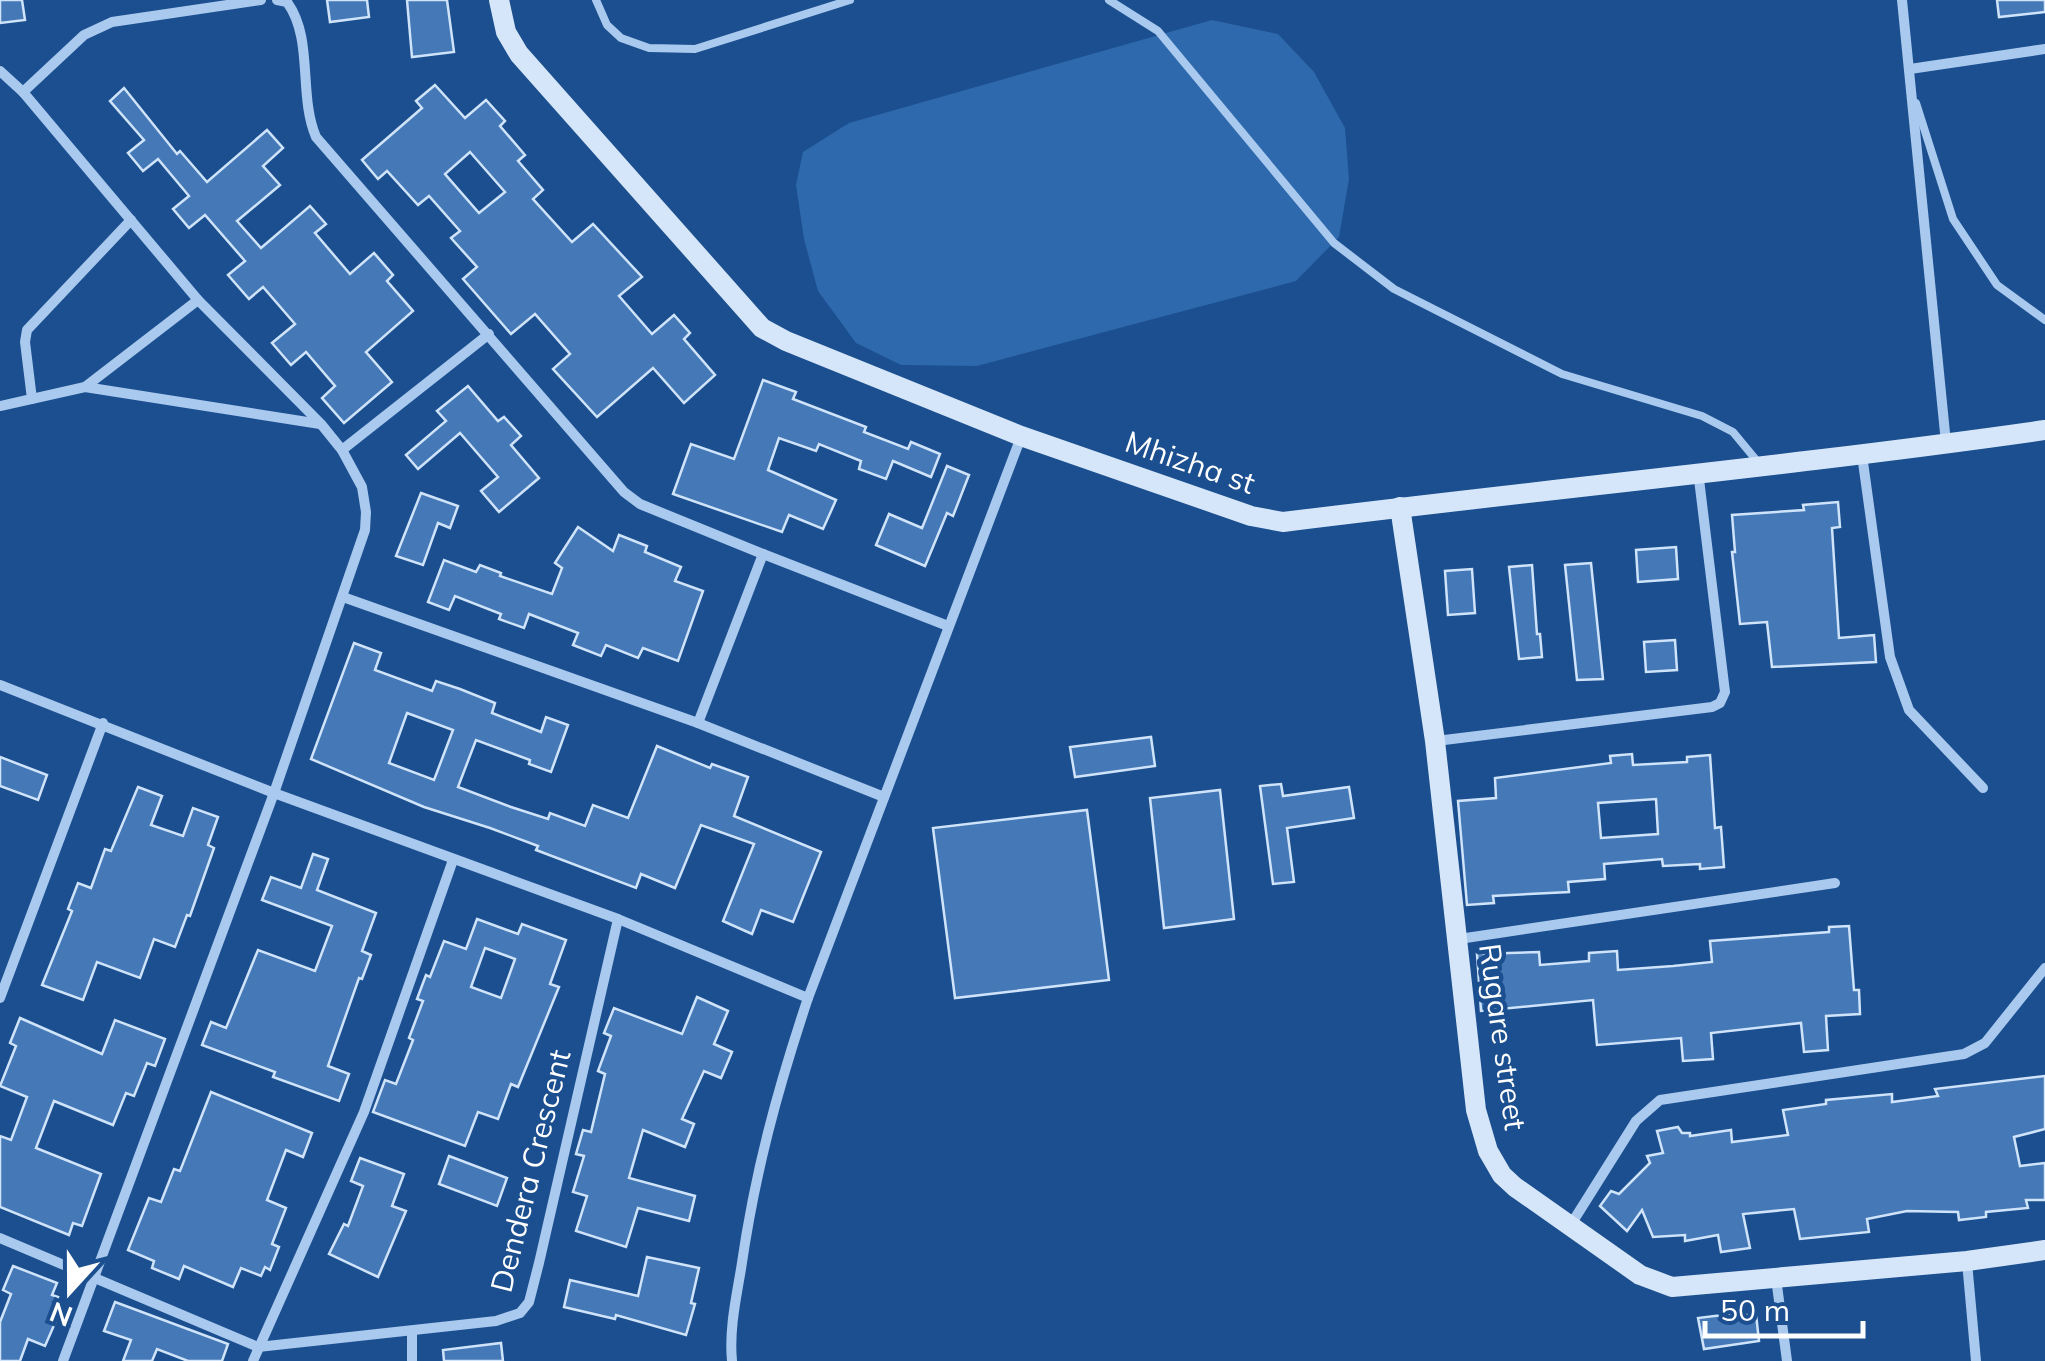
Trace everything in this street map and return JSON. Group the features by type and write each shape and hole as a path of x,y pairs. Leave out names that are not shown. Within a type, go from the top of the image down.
{"street":[{"path":"23,92 84,35 112,22 261,0"},
{"path":"277,0 287,2 298,17 308,118 316,137 624,492 640,504 948,626"},
{"name":"Mhizha st","path":"499,0 506,32 518,54 762,328 1022,436 1251,516 1283,522 2045,430"},
{"path":"1902,0 1946,444"},
{"path":"1910,69 2045,49"},
{"path":"0,71 23,92 198,300 321,424 342,450 362,487 366,512 365,530 274,793 64,1361"},
{"path":"32,399 24,342 27,330 131,220"},
{"path":"85,387 198,300"},
{"path":"342,450 489,334"},
{"path":"0,406 85,387 321,424"},
{"path":"732,1361 732,1331 752,1188 779,1086 808,998 1022,436"},
{"path":"1862,455 1890,658 1910,710 1983,788"},
{"path":"1435,741 1712,708 1720,703 1724,692 1698,471"},
{"name":"Rugare street","path":"1400,507 1435,741 1482,1139 1502,1175 1658,1284 1700,1286 2045,1250"},
{"path":"698,723 763,554"},
{"path":"343,596 698,723 884,797"},
{"path":"0,685 274,793 618,919 808,998"},
{"path":"0,998 103,724"},
{"path":"252,1361 364,1112 453,860"},
{"path":"1458,939 1835,883"},
{"name":"Dendera Crescent","path":"0,1238 258,1347 496,1321 520,1312 528,1302 618,919"},
{"path":"1570,1226 1617,1149 1653,1104 1964,1054 1985,1043 2045,968"},
{"path":"1967,1261 1976,1361"},
{"path":"1776,1278 1787,1361"},
{"path":"412,1331 412,1361"}],"lane":[{"path":"596,0 606,25 620,38 649,48 695,49 850,0"},
{"path":"1109,0 1158,31 1334,243 1394,289 1562,374 1702,416 1733,432 1760,465"},
{"path":"1912,92 1952,219 1997,285 2045,320"}],"shaded area":[{"path":"1212,20 1278,34 1314,72 1345,128 1349,179 1339,237 1296,281 977,366 901,365 856,343 818,291 804,239 796,185 803,152 849,123"}],"building":[{"path":"0,0 22,0 25,20 0,23"},
{"path":"327,0 367,0 369,17 330,22"},
{"path":"407,0 447,0 454,52 412,57"},
{"path":"1997,0 2045,0 2045,12 1999,17"},
{"path":"435,85 465,118 486,100 505,121 500,126 525,155 518,161 543,190 533,199 572,242 593,224 642,277 619,296 652,334 674,315 690,333 684,339 715,375 684,403 653,368 597,417 553,369 570,354 535,314 511,334 463,279 477,267 451,238 460,231 429,196 418,205 387,171 378,179 362,160 422,108 416,101","holes":["470,152 505,192 479,213 445,174"]},
{"path":"124,88 177,154 180,151 207,182 267,130 283,148 263,166 280,185 237,221 261,248 310,206 326,224 315,233 350,274 374,253 393,275 387,281 413,311 366,352 392,382 344,423 322,398 335,386 306,352 291,365 272,343 295,324 263,287 249,299 228,275 245,261 205,215 189,228 173,209 189,196 158,159 143,171 128,153 144,140 110,101"},
{"path":"763,380 796,392 793,399 866,427 864,432 908,449 911,442 940,454 931,477 893,461 886,479 859,469 861,461 819,444 816,451 779,438 768,470 836,500 823,529 789,515 782,532 673,494 691,444 734,459"},
{"path":"468,386 498,421 504,417 521,436 511,445 539,478 499,512 481,491 498,477 460,433 418,469 406,455 446,421 437,411"},
{"path":"947,466 969,475 953,516 947,513 925,566 876,545 889,514 922,528"},
{"path":"421,493 458,506 450,528 438,523 423,565 396,556"},
{"path":"1838,502 1840,527 1832,528 1839,638 1874,635 1876,662 1772,667 1767,622 1740,624 1732,515 1804,510 1803,505"},
{"path":"578,527 613,551 619,535 647,546 645,552 681,567 675,581 703,591 678,661 643,648 638,658 606,645 601,656 573,645 578,633 529,614 524,628 499,619 501,614 455,596 449,610 428,602 444,560 476,572 480,565 552,594 562,568 555,563"},
{"path":"1676,547 1678,579 1638,582 1636,550"},
{"path":"1591,563 1603,679 1577,680 1565,565"},
{"path":"1532,565 1542,657 1519,659 1509,567"},
{"path":"1472,569 1475,613 1448,615 1445,571"},
{"path":"1675,640 1677,670 1646,672 1644,642"},
{"path":"354,643 381,653 375,670 432,691 436,681 460,689 495,703 492,713 541,732 546,717 568,725 551,772 476,740 458,787 548,819 550,813 585,826 593,805 628,818 657,746 710,768 712,764 748,777 734,816 821,852 793,922 761,910 752,934 723,921 754,844 701,825 675,888 641,874 636,888 311,759","holes":["407,713 453,730 434,780 389,763"]},
{"path":"1151,737 1155,766 1075,777 1070,747"},
{"path":"1632,754 1633,765 1687,762 1687,757 1710,755 1715,828 1721,827 1724,867 1663,866 1662,859 1604,864 1605,879 1568,882 1569,892 1493,896 1494,903 1467,905 1458,801 1496,798 1495,778 1611,763 1610,756","holes":["1656,799 1658,834 1601,838 1598,803"]},
{"path":"0,757 47,775 38,800 0,786"},
{"path":"1281,784 1283,796 1349,787 1354,818 1287,828 1294,882 1273,884 1260,786"},
{"path":"138,787 162,796 151,825 183,836 193,808 218,817 208,845 214,848 175,947 154,939 140,978 97,962 83,1000 42,985 72,911 68,909 78,883 91,888 105,849 111,851"},
{"path":"1220,790 1234,919 1164,928 1150,798"},
{"path":"1087,810 1109,980 955,998 933,828"},
{"path":"313,854 328,859 317,890 376,913 362,951 371,955 328,1066 349,1074 339,1101 202,1045 211,1022 226,1028 258,950 315,971 332,926 262,900 271,877 301,888"},
{"path":"477,919 518,934 522,924 566,940 550,984 559,987 518,1087 511,1084 498,1119 478,1112 465,1146 373,1112 385,1080 396,1084 423,1001 417,999 444,941 466,949","holes":["485,948 515,959 501,998 471,987"]},
{"path":"1849,926 1860,1014 1826,1016 1828,1050 1804,1052 1801,1023 1711,1033 1713,1059 1683,1061 1681,1038 1597,1045 1593,1000 1481,1011 1477,954 1539,952 1540,965 1589,961 1589,953 1617,951 1618,970 1673,966 1712,962 1710,941 1829,932 1829,927"},
{"path":"697,997 728,1011 714,1044 732,1052 721,1078 704,1071 682,1119 694,1124 685,1147 643,1130 629,1178 695,1196 689,1221 638,1208 626,1247 576,1231 587,1196 573,1192 584,1156 576,1154 583,1130 591,1132 605,1074 598,1071 611,1036 604,1033 614,1008 682,1034"},
{"path":"20,1018 102,1054 115,1020 165,1039 155,1066 147,1063 134,1096 126,1093 113,1125 54,1101 36,1148 101,1174 82,1226 73,1223 69,1235 0,1207 0,1136 11,1140 27,1097 0,1086 16,1046 10,1043"},
{"path":"2045,1076 2045,1129 2014,1137 2020,1166 2045,1163 2045,1200 2026,1200 2028,1208 1986,1212 1986,1217 1959,1220 1958,1212 1907,1211 1867,1219 1869,1232 1800,1239 1794,1209 1743,1214 1750,1248 1721,1252 1718,1235 1685,1241 1685,1235 1653,1237 1642,1210 1627,1231 1600,1206 1611,1191 1619,1194 1650,1163 1647,1156 1663,1153 1657,1131 1678,1127 1690,1136 1731,1130 1732,1142 1788,1135 1783,1110 1826,1104 1826,1100 1892,1094 1892,1102 1938,1096 1935,1089"},
{"path":"211,1092 312,1133 303,1157 286,1150 267,1200 286,1208 272,1244 279,1247 270,1270 265,1267 261,1276 241,1268 233,1287 184,1266 179,1279 152,1268 154,1261 128,1250 149,1198 161,1202 174,1169 180,1171"},
{"path":"449,1156 507,1178 497,1206 439,1184"},
{"path":"360,1158 404,1174 392,1206 406,1211 378,1277 329,1254 344,1224 348,1226 363,1186 351,1181"},
{"path":"647,1257 699,1268 686,1335 616,1315 615,1319 564,1307 570,1280 638,1296"},
{"path":"13,1266 57,1283 52,1295 58,1297 49,1321 55,1323 45,1346 28,1339 20,1361 0,1361 0,1322 11,1294 3,1290"},
{"path":"115,1302 228,1344 222,1361 188,1361 157,1349 152,1361 123,1361 131,1340 104,1331"},
{"path":"1756,1314 1759,1341 1704,1349 1698,1318"},
{"path":"501,1343 503,1361 444,1361 443,1350"}]}
